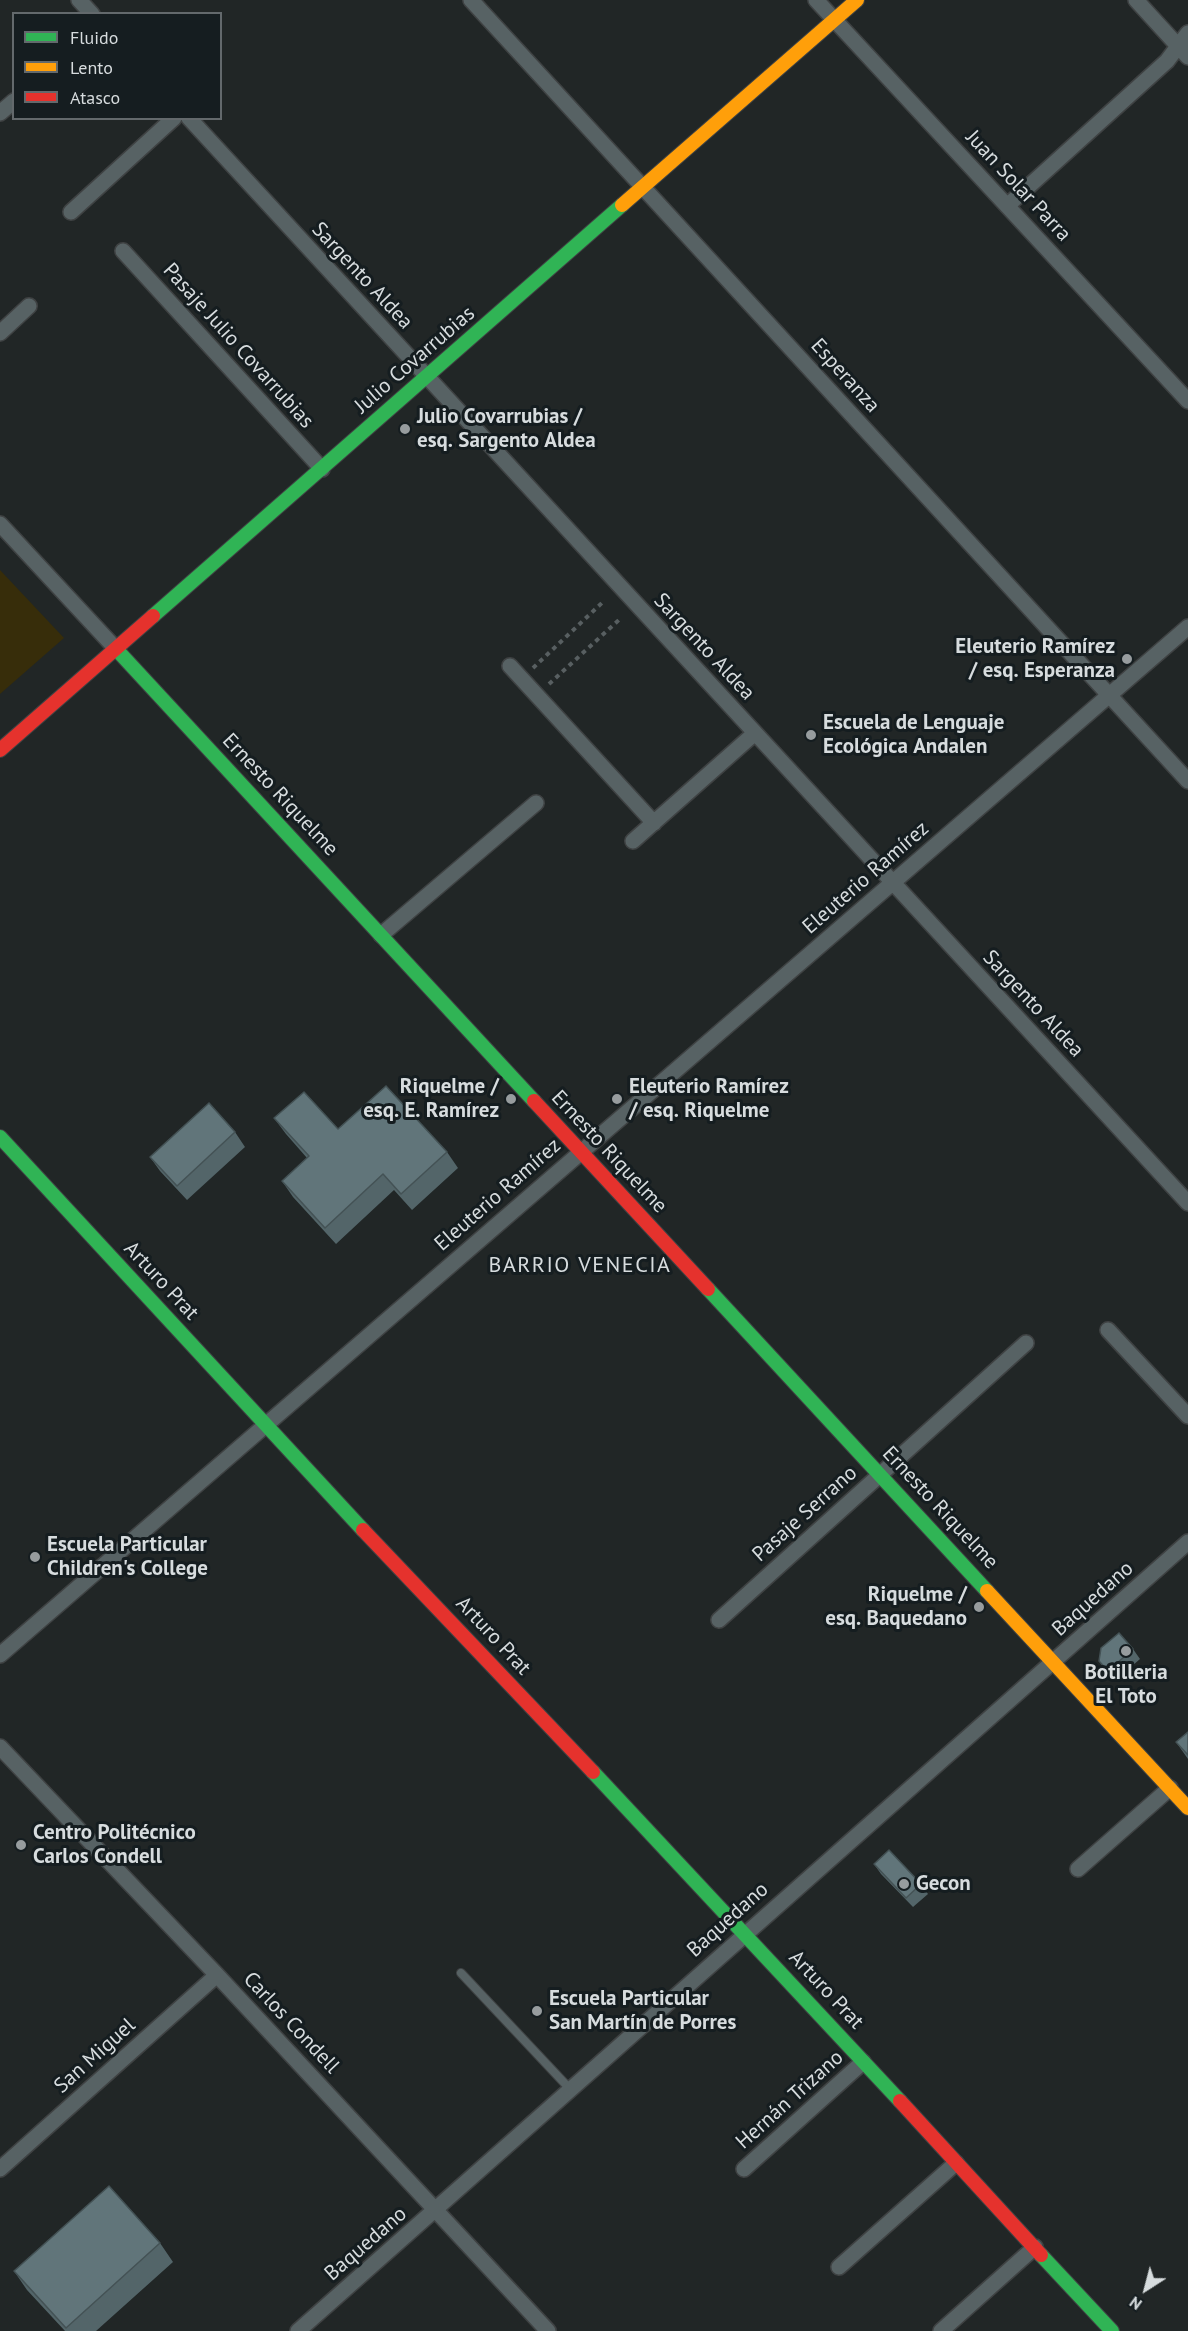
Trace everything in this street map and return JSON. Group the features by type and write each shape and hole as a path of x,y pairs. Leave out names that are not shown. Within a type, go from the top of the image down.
{"street":[{"path":"79,0 90,12"},
{"name":"Esperanza","path":"471,0 1188,781"},
{"name":"Juan Solar Parra","path":"816,0 1188,401"},
{"name":"Julio Covarrubias","path":"0,750 117,650 857,0"},
{"path":"1136,0 1183,52"},
{"path":"1007,206 1167,61 1183,52 1188,33"},
{"path":"0,113 12,103"},
{"path":"71,212 172,120"},
{"name":"Sargento Aldea","path":"191,120 1188,1203"},
{"name":"Pasaje Julio Covarrubias","path":"123,251 322,469"},
{"path":"0,333 29,306"},
{"name":"Ernesto Riquelme","path":"0,524 1188,1808"},
{"name":"Eleuterio Ramírez","path":"0,1655 1188,627"},
{"path":"510,666 654,823"},
{"path":"633,841 755,733"},
{"path":"381,935 536,803"},
{"name":"Arturo Prat","path":"0,1137 264,1425 745,1933 1112,2331"},
{"path":"1108,1330 1188,1416"},
{"name":"Pasaje Serrano","path":"719,1620 1026,1343"},
{"name":"Baquedano","path":"298,2331 1188,1542"},
{"name":"Carlos Condell","path":"0,1747 217,1975 548,2331"},
{"path":"1078,1869 1170,1788"},
{"name":"San Miguel","path":"0,2169 217,1975"},
{"name":"Hernán Trizano","path":"744,2169 864,2062"},
{"path":"839,2267 956,2163"},
{"path":"941,2331 1035,2247"}],"lane":[{"path":"462,1973 570,2089"}],"path":[{"path":"522,679 605,600"},
{"path":"537,695 621,618"}],"shaded area":[{"path":"0,570 64,638 0,694"}],"building":[{"path":"386,1086 447,1152 401,1194 383,1174 325,1228 282,1181 309,1156 274,1118 304,1092 338,1129"},
{"path":"209,1103 235,1132 177,1186 150,1157"},
{"path":"1119,1633 1133,1649 1108,1671 1099,1661 1101,1648"},
{"path":"1188,1732 1188,1755 1176,1742"},
{"name":"Gecon","path":"889,1850 921,1884 906,1898 874,1864"},
{"path":"109,2186 160,2243 66,2328 14,2271"}],"traffic: fast":[{"path":"153,616 622,205"},
{"path":"117,650 534,1101"},
{"path":"0,1137 363,1530"},
{"path":"708,1289 987,1591"},
{"path":"593,1772 900,2101"},
{"path":"1041,2255 1112,2331"}],"traffic: slow":[{"path":"622,205 857,0"},
{"path":"987,1591 1188,1808"}],"traffic: jam":[{"path":"0,750 153,616"},
{"path":"534,1101 708,1289"},
{"path":"363,1530 593,1772"},
{"path":"900,2101 1041,2255"}],"place":[{"name":"Julio Covarrubias / esq. Sargento Aldea","path":"405,429"},
{"name":"Eleuterio Ramírez / esq. Esperanza","path":"1127,659"},
{"name":"Escuela de Lenguaje Ecológica Andalen","path":"811,735"},
{"name":"Riquelme / esq. E. Ramírez","path":"511,1099"},
{"name":"Eleuterio Ramírez / esq. Riquelme","path":"617,1099"},
{"name":"Escuela Particular Children's College","path":"35,1557"},
{"name":"Riquelme / esq. Baquedano","path":"979,1607"},
{"name":"Botilleria El Toto","path":"1126,1651"},
{"name":"Centro Politécnico Carlos Condell","path":"21,1845"},
{"name":"Gecon","path":"904,1884"},
{"name":"Escuela Particular San Martín de Porres","path":"537,2011"}],"district":[{"name":"BARRIO VENECIA","path":"580,1266"}]}
